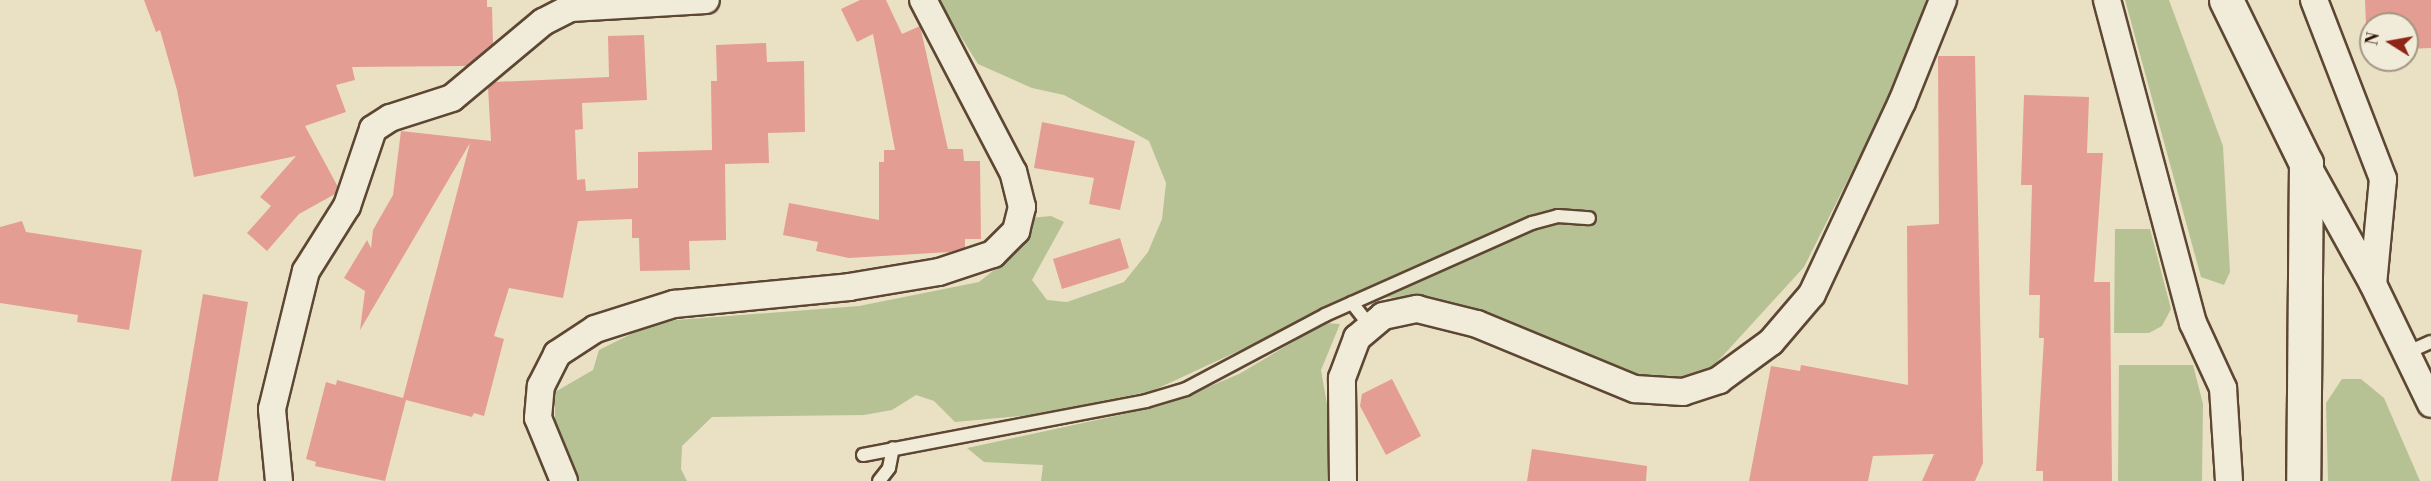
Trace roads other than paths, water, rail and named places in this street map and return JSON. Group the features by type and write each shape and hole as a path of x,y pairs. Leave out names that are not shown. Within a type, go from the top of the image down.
{"main road":[{"path":"2226,0 2306,163 2303,481"}],"street":[{"path":"279,481 272,409 306,271 347,206 373,129 390,118 452,98 543,22 571,8 706,0"},
{"path":"564,481 538,418 541,386 557,354 595,329 674,303 849,287 939,272 993,254 1016,231 1022,207 1013,172 923,0"},
{"path":"1343,481 1342,378 1357,338 1383,316 1417,309 1477,324 1635,389 1683,392 1719,380 1771,342 1812,294 1902,102 1943,0"},
{"path":"2107,0 2193,323 2223,388 2229,481"},
{"path":"2314,0 2383,179 2373,284"},
{"path":"2306,163 2373,284 2431,404"}],"lane":[{"path":"863,455 1146,401 1186,389 1352,303 1532,223 1558,216 1589,218"},
{"path":"1352,303 1371,327"},
{"path":"2406,352 2431,342"},
{"path":"879,481 889,468 893,448"}]}
